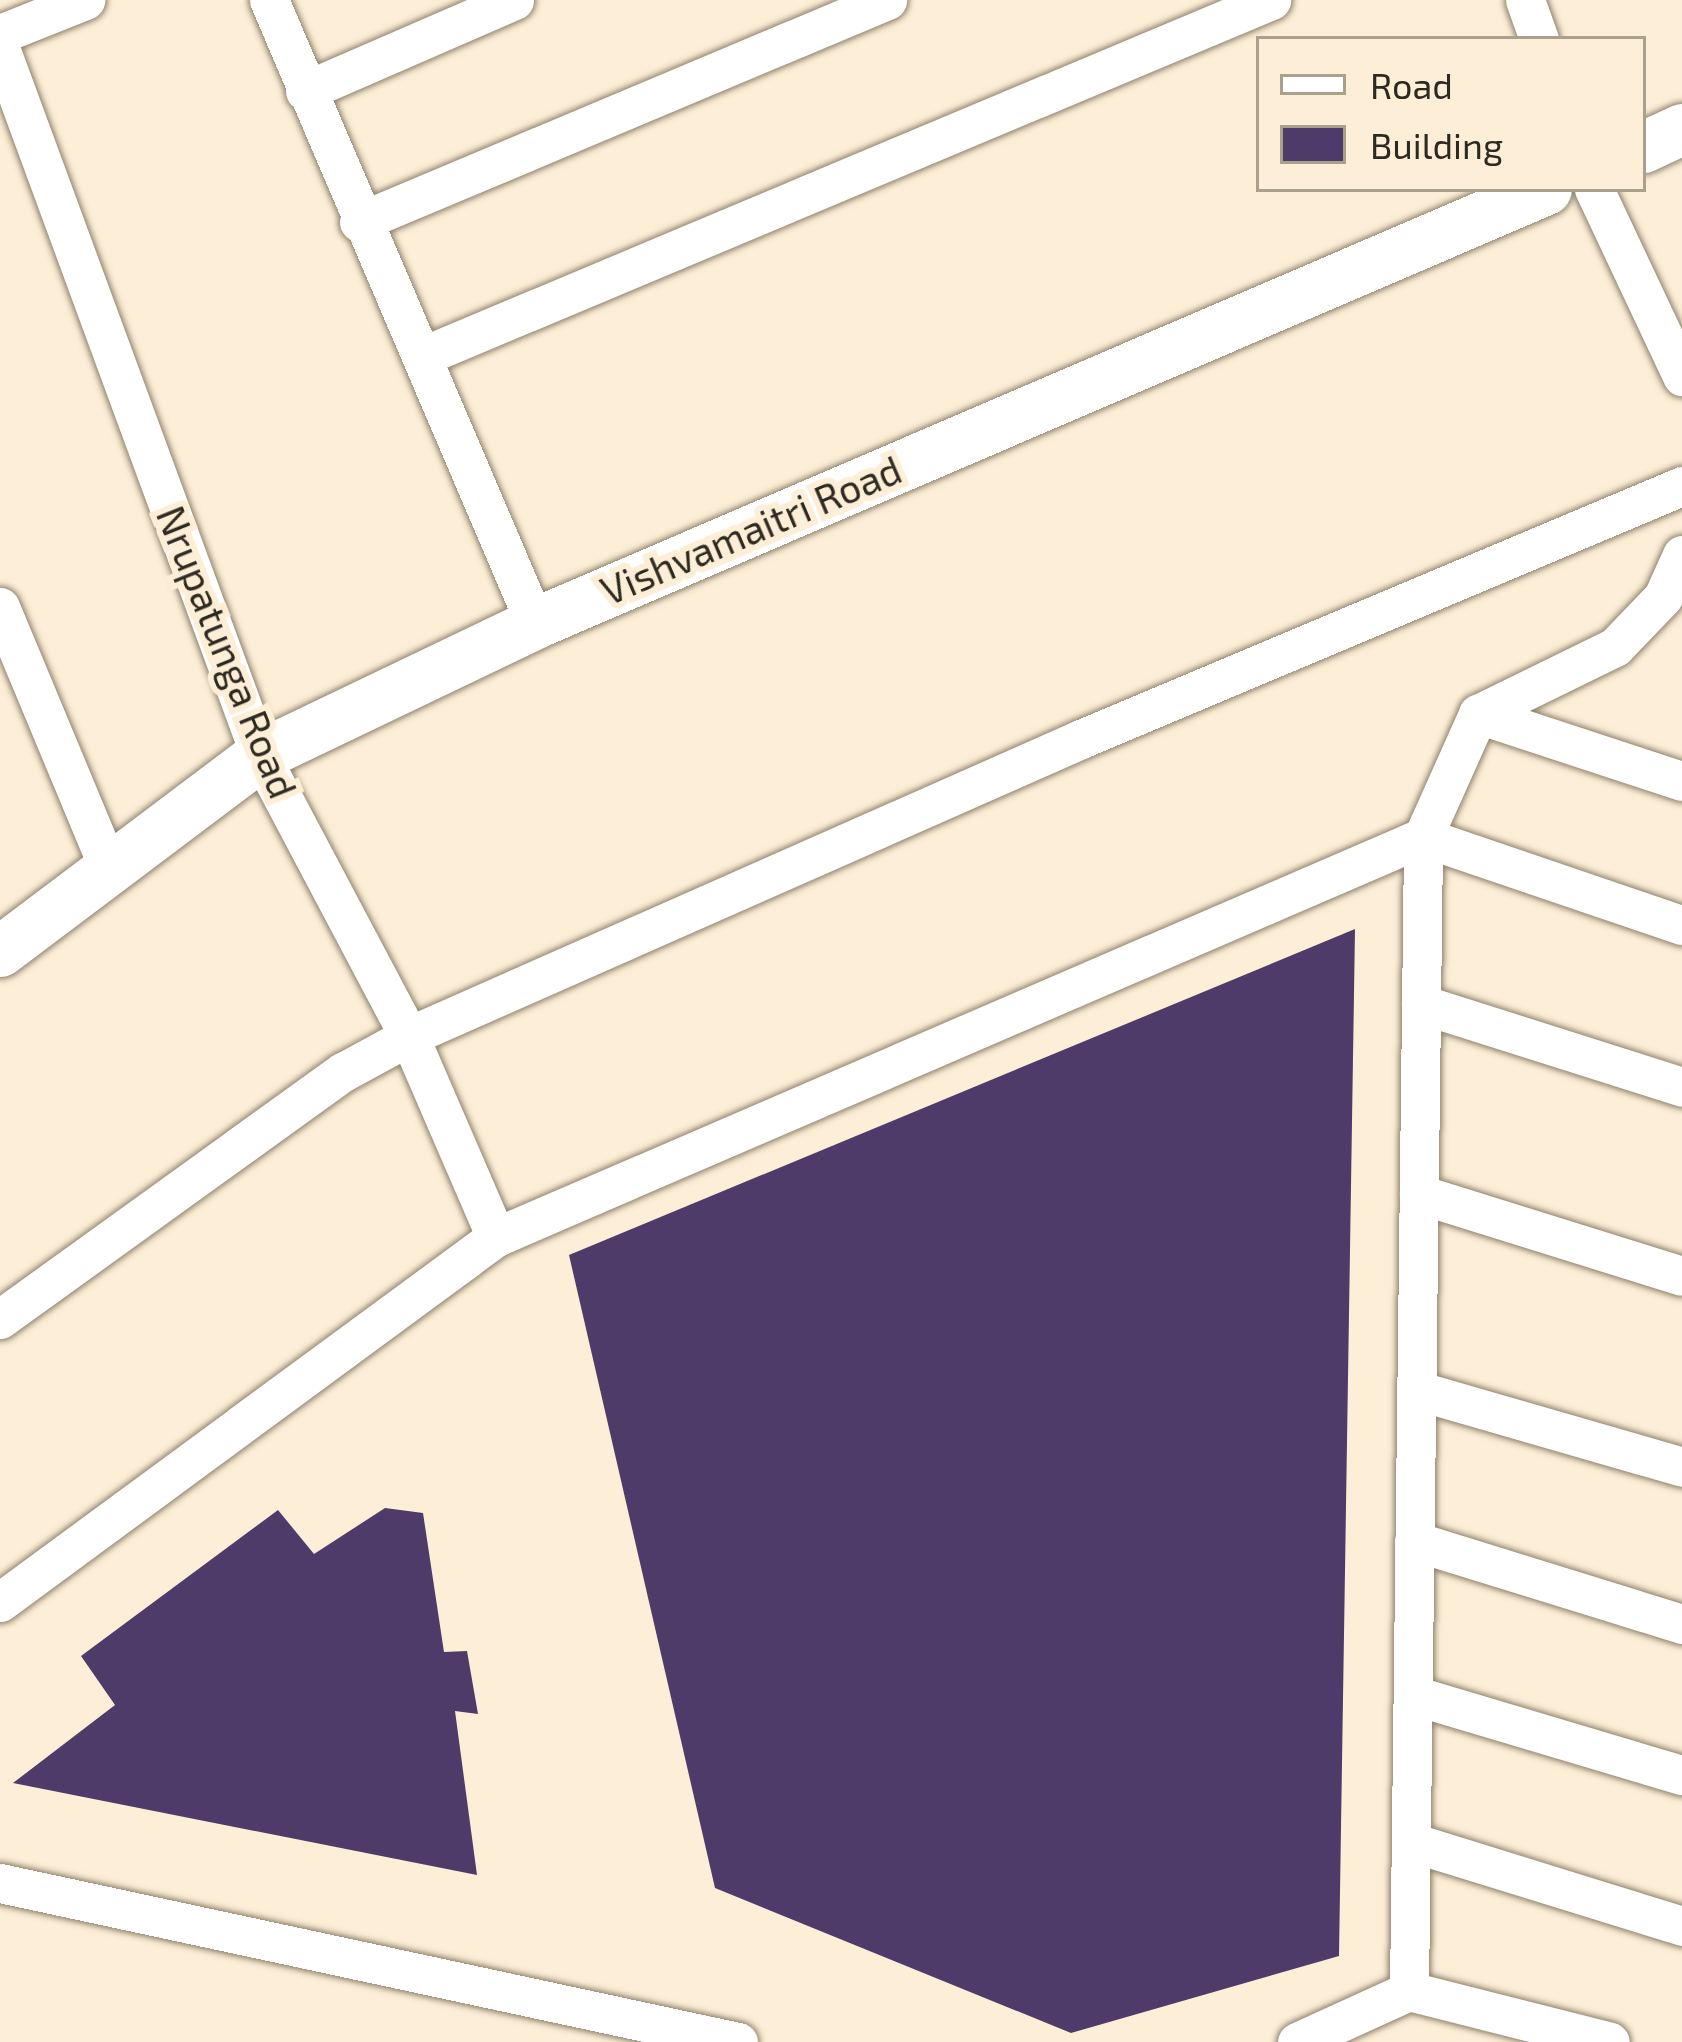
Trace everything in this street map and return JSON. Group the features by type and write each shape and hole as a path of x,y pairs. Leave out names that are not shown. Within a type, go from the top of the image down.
{"street":[{"path":"0,34 85,0"},
{"path":"269,0 359,222 423,356 535,623"},
{"path":"305,91 514,0"},
{"path":"359,222 887,0"},
{"path":"423,356 1271,0"},
{"path":"1526,0 1538,36"},
{"name":"Nrupatunga Road","path":"0,48 260,755 409,1036 496,1238"},
{"path":"1646,146 1682,129"},
{"name":"Vishvamaitri Road","path":"0,951 260,755 535,623 1539,192"},
{"path":"1595,192 1682,376"},
{"path":"0,1318 343,1072 409,1036 1081,739 1682,486"},
{"path":"1409,1991 1424,837 1478,714 1615,646 1673,600 1682,555"},
{"path":"5,636 110,871"},
{"path":"1478,714 1682,781"},
{"path":"0,1602 496,1238 1424,837 1682,925"},
{"path":"1421,1004 1682,1087"},
{"path":"1419,1194 1682,1276"},
{"path":"1416,1390 1682,1467"},
{"path":"1414,1541 1682,1624"},
{"path":"1413,1695 1682,1775"},
{"path":"1411,1842 1682,1926"},
{"path":"0,1882 738,2042"},
{"path":"1297,2042 1409,1991 1610,2042"}],"building":[{"path":"1355,929 1339,1956 1071,2033 715,1888 569,1255"},
{"path":"385,1508 423,1513 444,1652 467,1651 478,1714 455,1711 477,1875 13,1783 115,1705 81,1656 278,1510 314,1554"}]}
